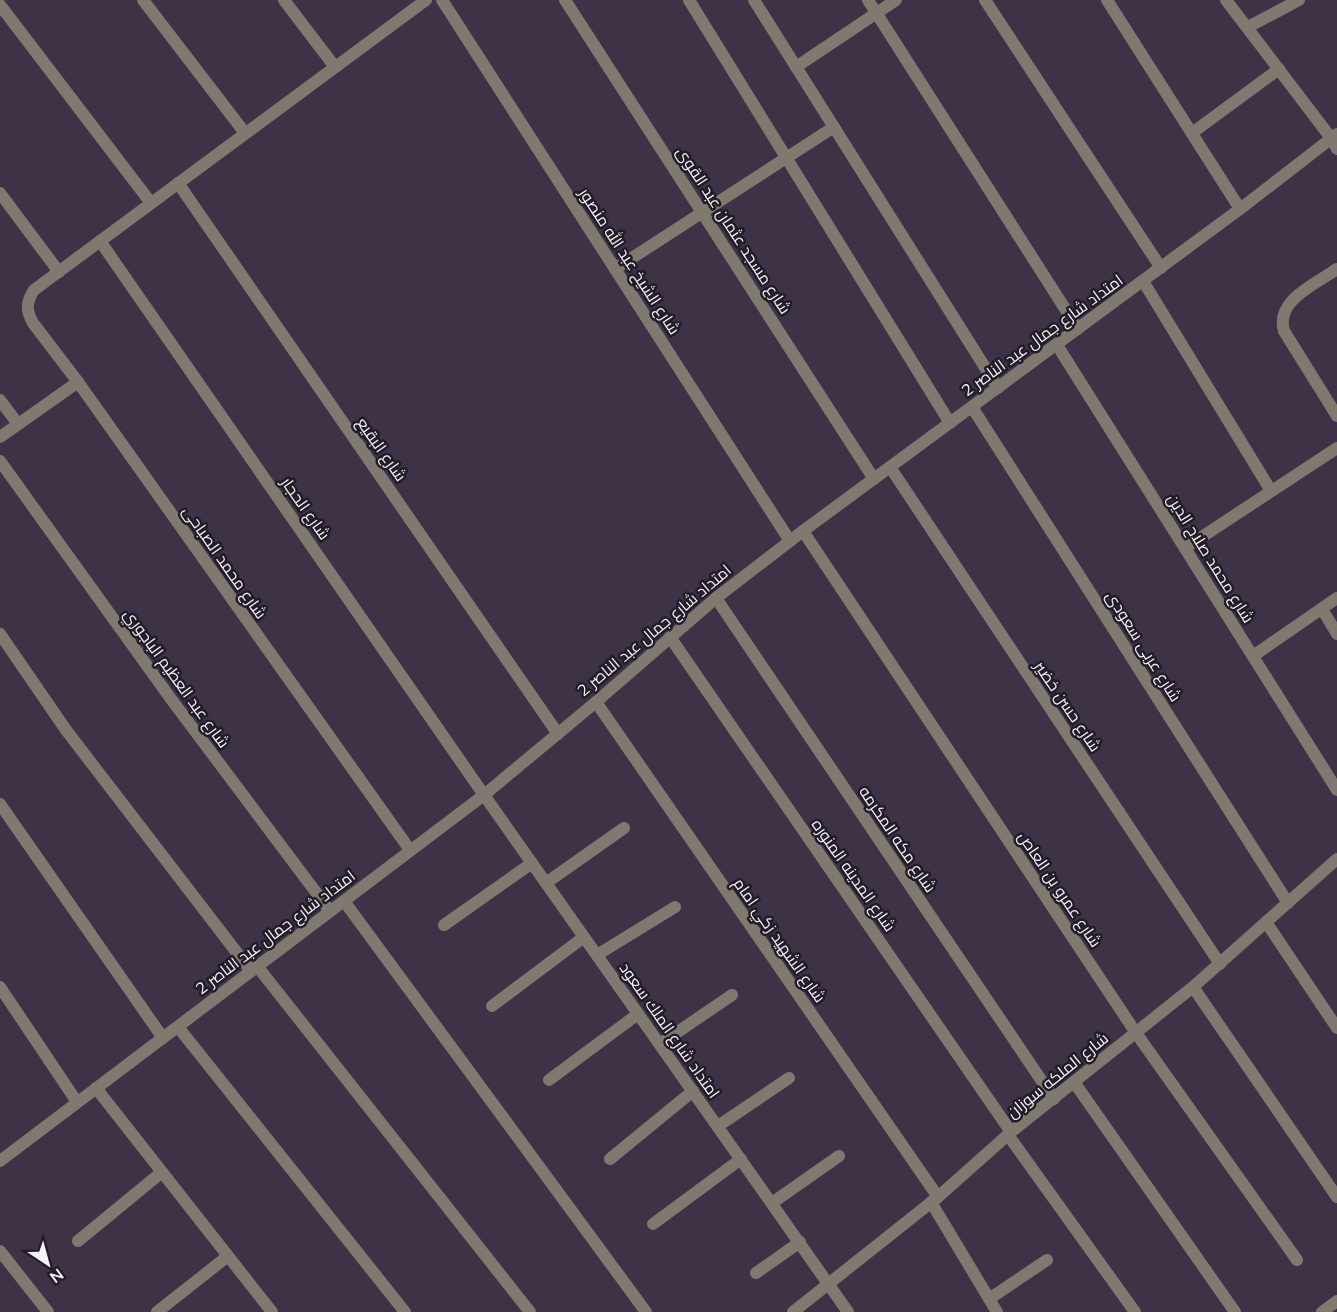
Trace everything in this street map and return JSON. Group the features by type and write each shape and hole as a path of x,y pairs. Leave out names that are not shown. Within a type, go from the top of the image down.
{"street":[{"path":"143,0 245,133"},
{"path":"284,0 335,67"},
{"path":"0,193 59,272 426,0"},
{"name":"شارع الشيخ عبد الله منصور","path":"442,0 790,541"},
{"name":"شارع مسجد عثمان عبد القوى","path":"565,0 874,479"},
{"path":"689,0 950,423"},
{"path":"754,0 998,388"},
{"path":"868,0 1078,328"},
{"path":"796,67 896,0"},
{"path":"985,0 1161,268"},
{"path":"1107,0 1240,209"},
{"path":"1226,0 1335,140"},
{"path":"1248,27 1292,1"},
{"path":"0,5 151,203"},
{"path":"1192,134 1279,69"},
{"path":"615,269 834,127"},
{"name":"امتداد شارع جمال عبد الناصر 2","path":"0,1161 484,795 596,702 716,597 1335,140"},
{"name":"شارع البقيع","path":"178,183 558,734"},
{"name":"شارع الحجار","path":"100,241 484,795"},
{"path":"1337,269 1293,300 1283,314 1282,322 1284,331 1337,416"},
{"name":"شارع محمد الصباحى","path":"59,272 34,290 27,306 29,315 410,850"},
{"path":"1143,281 1271,491"},
{"name":"شارع محمد صلاح الدين","path":"1057,345 1337,790"},
{"path":"0,437 78,382"},
{"path":"0,399 18,424"},
{"name":"شارع عربى سعودى","path":"972,407 1288,903"},
{"path":"1185,548 1337,448"},
{"name":"شارع عبد العظيم الباجوري","path":"0,461 171,699 330,911"},
{"name":"شارع حسن خضير","path":"890,467 1220,964"},
{"name":"شارع عمرو بن العاص","path":"803,531 1136,1033 1297,1260"},
{"name":"شارع مكه المكرمه","path":"716,597 1054,1099"},
{"path":"1253,656 1337,598"},
{"path":"1322,609 1337,634"},
{"path":"0,634 66,730 254,969 530,1312"},
{"name":"شارع المدينه المنوره","path":"670,637 1009,1134 1135,1312"},
{"name":"شارع الشهيد زكي امام","path":"596,702 934,1199 997,1312"},
{"name":"امتداد شارع الملك سعود","path":"484,795 848,1312"},
{"path":"0,804 163,1038"},
{"path":"546,883 624,828"},
{"name":"شارع الملكه سوزان","path":"794,1312 934,1199 1009,1134 1193,987 1337,860"},
{"path":"444,925 532,863"},
{"path":"344,901 646,1312"},
{"path":"597,955 675,907"},
{"path":"1266,922 1337,1028"},
{"path":"492,1005 584,936"},
{"path":"0,987 77,1102"},
{"path":"1193,987 1337,1197"},
{"path":"660,1044 732,994"},
{"path":"549,1080 638,1014"},
{"path":"178,1027 405,1312"},
{"path":"718,1126 789,1078"},
{"path":"1074,1082 1235,1312"},
{"path":"96,1088 272,1312"},
{"path":"610,1159 693,1091"},
{"path":"772,1203 839,1156"},
{"path":"653,1224 741,1159"},
{"path":"78,1241 162,1172"},
{"path":"756,1273 800,1242"},
{"path":"0,1251 48,1312"},
{"path":"157,1312 228,1256"},
{"path":"989,1299 1047,1260"},
{"path":"1322,1312 1337,1301"}]}
